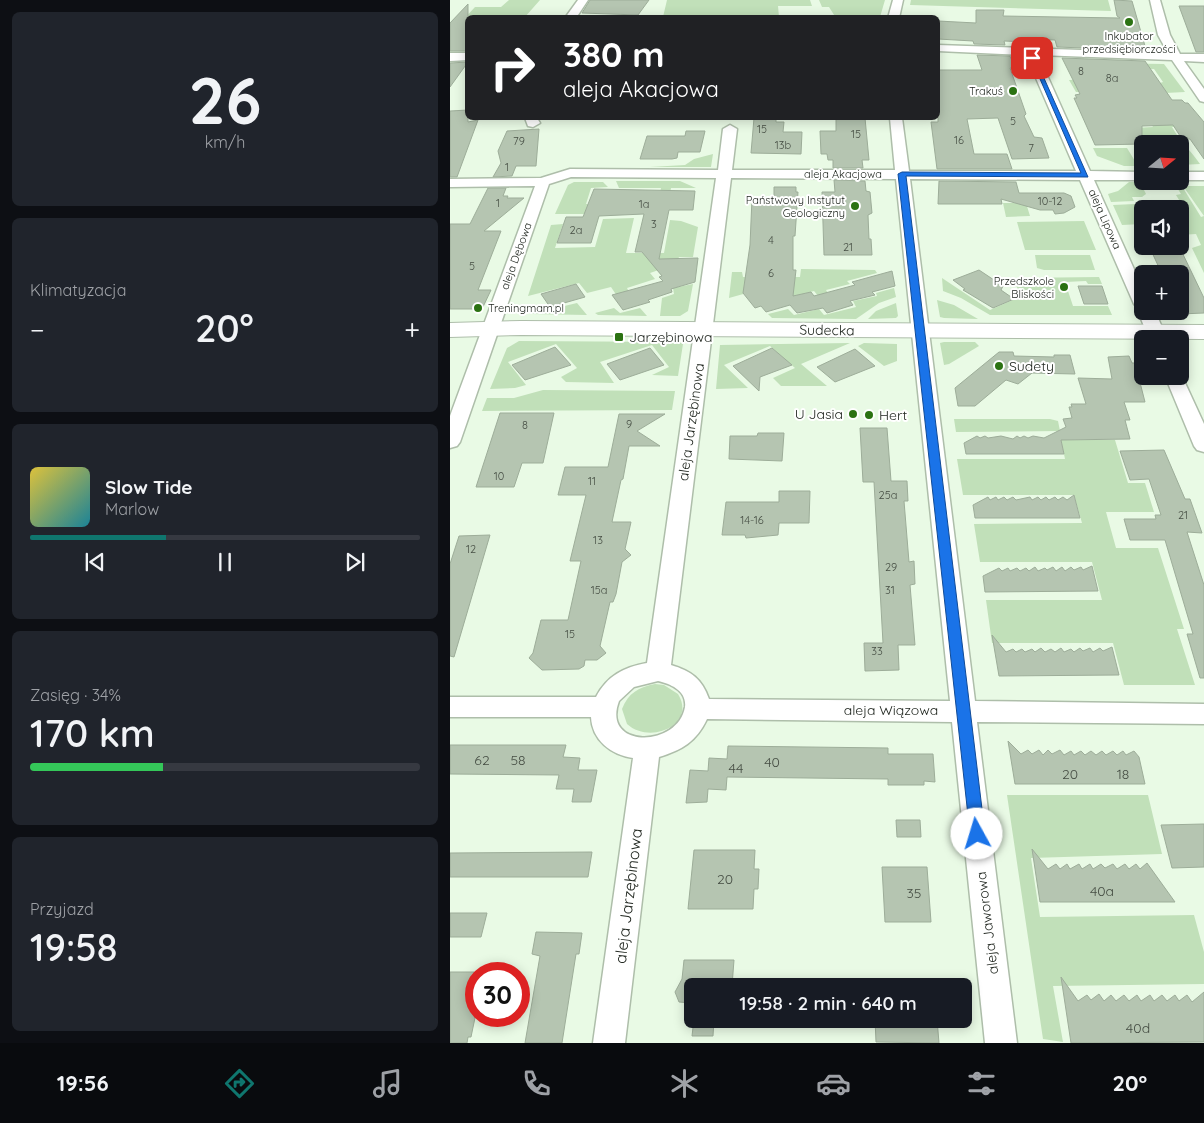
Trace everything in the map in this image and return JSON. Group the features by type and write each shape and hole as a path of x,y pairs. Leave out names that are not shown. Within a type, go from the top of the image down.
{"street":[{"path":"572,15 583,0"},
{"path":"894,15 898,0"},
{"path":"1155,0 1164,35 1204,98"},
{"path":"940,48 1204,58"},
{"name":"aleja Lipowa","path":"1030,52 1134,286"},
{"path":"450,56 465,56"},
{"name":"aleja Jaworowa","path":"896,120 1001,1043"},
{"path":"724,173 730,129"},
{"name":"aleja Akacjowa","path":"542,182 570,172 1134,176"},
{"name":"aleja Jarzębinowa","path":"658,671 724,173"},
{"path":"1189,176 1204,176"},
{"path":"450,183 542,182"},
{"name":"aleja Dębowa","path":"450,442 487,344 542,188 542,182"},
{"name":"Sudecka","path":"450,330 703,329 1134,335"},
{"name":"Sudecka","path":"1189,333 1204,332"},
{"path":"1178,385 1204,446"},
{"path":"658,671 681,678 691,686 697,697 699,709 689,730 668,745 647,749 627,746 616,740 607,731 604,722 606,700 616,687 627,679 640,673 658,671"},
{"path":"450,707 604,707"},
{"name":"aleja Wiązowa","path":"699,709 1204,714"},
{"name":"aleja Jarzębinowa","path":"609,1043 647,749"}],"green space":[{"path":"509,0 540,0 527,15 468,15 475,7 501,7"},
{"path":"667,0 810,0 812,6 778,6 779,15 663,15"},
{"path":"819,0 885,0 881,15 834,15 829,7 822,7"},
{"path":"911,0 1108,0 1111,11 910,5"},
{"path":"465,18 465,21 450,34"},
{"path":"1098,63 1164,64 1185,92 1165,93 1160,83 1163,82 1154,69 1101,71"},
{"path":"1100,79 1177,127 1172,127 1177,135 1135,135 1134,128 1153,127 1145,114 1103,92 1076,92 1069,80"},
{"path":"1093,148 1127,148 1134,159 1134,166 1124,166 1097,156"},
{"path":"1189,150 1200,164 1189,165"},
{"path":"713,154 711,167 650,167 685,165 694,159"},
{"path":"616,181 680,181 696,188 671,188 667,212 656,212 661,188 619,188"},
{"path":"574,182 603,182 608,187 591,188 586,204 611,204 627,214 555,214 568,185"},
{"path":"1129,182 1134,182 1134,190 1144,190 1146,194 1142,197 1132,197 1134,201 1111,202 1108,194 1118,191"},
{"path":"1189,186 1204,186 1204,216 1186,190 1189,190"},
{"path":"1178,190 1184,190 1201,217 1204,216 1204,273 1192,248 1201,245 1196,234 1189,234 1189,200 1179,200 1176,195 1181,194"},
{"path":"1003,203 1026,203 1030,216 1006,217"},
{"path":"1134,204 1134,224 1122,225 1113,205"},
{"path":"634,218 626,253 664,253 670,220 681,221 698,227 693,257 679,257 676,264 650,273 655,279 627,288 629,292 617,296 611,287 587,293 579,283 528,296 551,225 563,224 555,248 595,247 603,219"},
{"path":"1084,221 1096,250 1025,250 1017,222"},
{"path":"1035,255 1090,255 1095,270 1044,270 1037,268"},
{"path":"801,269 875,270 877,273 847,281 850,284 826,290 829,295 819,297 814,291 788,298 754,291 729,298 732,272 742,272 743,277 800,277"},
{"name":"Przedszkole Bliskości","path":"1099,277 1102,284 1088,284 1086,281 1065,282 1073,306 1108,306 1112,315 990,315 961,298 943,291 942,278 990,310 1019,297 1015,278"},
{"path":"693,284 688,311 680,316 660,316 662,298 674,294 673,288"},
{"path":"894,288 896,297 879,303 856,319 772,318 768,314 788,309 794,315 819,309 824,315 856,307 853,301 877,296 876,293"},
{"path":"937,300 954,305 978,319 940,317"},
{"path":"577,303 587,315 531,314"},
{"path":"896,303 898,316 896,318 868,319 876,311"},
{"path":"614,308 620,313 640,308 647,316 598,315 595,313"},
{"path":"519,341 680,342 683,344 678,376 652,375 669,367 652,345 600,362 614,383 566,382 561,377 577,368 556,344 508,362 526,385 515,388 490,389 507,348"},
{"path":"975,342 979,346 949,364 944,365 940,343"},
{"path":"850,343 801,364 827,386 781,386 773,378 795,368 770,346 724,365 748,388 716,389 720,345"},
{"path":"864,343 897,344 897,361 884,366 858,346"},
{"path":"543,390 675,391 672,410 482,411 487,398 514,398"},
{"path":"954,419 1050,419 1058,421 1060,431 956,432"},
{"path":"1061,440 1115,440 1128,483 1145,483 1154,512 1106,512 1116,548 1158,548 1184,629 1177,629 1195,685 1124,685 1113,643 992,643 986,600 1102,600 1092,562 980,562 974,524 1082,523 1074,495 963,495 957,459 1065,459"},
{"path":"655,684 664,685 678,694 682,705 681,715 676,723 668,728 658,732 647,733 627,724 622,709 624,703 631,695 644,687"},
{"path":"1007,795 1148,795 1162,854 1031,858 1040,917 1194,915 1204,952 1204,984 1053,986 1063,1042 1043,1039"}],"building":[{"path":"590,0 649,0 638,15 582,13"},
{"path":"1114,0 1132,1 1145,46 1138,50 1057,47 1055,40 1027,39 1027,42 1004,41 1005,45 974,44 973,41 940,39 940,21 976,23 976,10 1004,10 1003,16 1120,18 1117,16"},
{"path":"468,4 468,15 465,15 465,51 450,51 450,23"},
{"path":"1179,6 1204,6 1204,52 1196,52"},
{"path":"977,55 1010,56 1015,68 1010,68 1026,114 1024,116 1034,137 1042,138 1049,158 1012,159 998,118 967,119 974,154 1007,154 1012,169 937,169 931,122 938,122 940,120 940,70 982,70"},
{"path":"1062,58 1145,61 1172,100 1182,100 1188,103 1204,122 1204,159 1189,139 1189,135 1179,135 1173,125 1142,126 1142,135 1134,135 1134,144 1095,145 1074,98 1077,98 1075,95 1080,94"},
{"path":"465,62 465,66 450,87 450,63"},
{"path":"465,110 465,120 468,120 468,122 478,120 457,177 450,177 450,111"},
{"path":"754,120 776,120 776,122 784,122 783,132 802,132 801,154 751,153"},
{"path":"836,120 865,120 869,160 862,160 863,168 833,168 833,160 828,160 827,154 821,154 820,131 836,131"},
{"path":"539,129 536,166 516,166 512,176 493,177 501,163 498,151 507,131"},
{"path":"686,131 705,131 700,152 678,152 677,158 672,159 640,159 647,136 685,136"},
{"path":"834,180 865,181 866,191 870,192 872,213 868,215 872,255 824,255 822,192 835,192"},
{"path":"939,181 1016,182 1019,193 1064,193 1071,196 1075,207 1064,213 1055,214 1053,210 1040,210 1001,199 1002,204 938,204"},
{"path":"774,187 796,187 796,192 798,192 795,236 793,236 793,270 796,270 793,296 811,292 814,296 855,285 852,282 892,271 895,286 872,292 875,295 850,301 853,305 827,313 823,308 797,313 790,305 766,312 761,306 755,308 743,293 750,245 752,198 774,198"},
{"path":"488,188 506,188 503,196 508,196 507,198 524,198 484,231 501,231 478,290 491,290 482,309 450,309 450,224 470,224"},
{"path":"594,189 695,191 693,210 669,210 659,259 698,258 695,282 671,289 672,292 648,300 650,302 623,310 612,295 663,281 659,277 662,276 642,252 635,252 644,214 599,216 591,243 557,243 566,217 583,217"},
{"path":"1153,255 1183,255 1188,265 1158,265"},
{"path":"1189,267 1204,298 1204,313 1189,314"},
{"path":"979,270 1003,286 1001,290 1014,299 993,308 963,290 965,289 953,280"},
{"path":"576,284 585,297 550,307 541,294"},
{"path":"1078,286 1102,286 1108,304 1084,304"},
{"path":"555,347 571,365 525,380 512,365"},
{"path":"650,348 664,365 620,380 607,364"},
{"path":"772,348 792,365 760,377 759,391 733,366"},
{"path":"855,349 875,366 835,382 817,367"},
{"name":"Sudety","path":"999,352 1013,352 1014,356 1054,357 1054,355 1070,355 1075,374 1032,373 1018,384 1006,380 975,406 958,406 955,388"},
{"path":"1129,356 1132,363 1134,363 1134,385 1141,385 1145,402 1124,402 1130,420 1125,420 1130,439 1061,440 1064,454 966,454 964,443 977,436 988,438 1001,436 1013,439 1017,436 1020,438 1033,436 1044,438 1066,427 1063,419 1072,418 1069,407 1072,407 1071,404 1086,404 1078,378 1112,379 1108,357"},
{"path":"500,413 554,413 543,463 522,463 514,487 476,487"},
{"path":"619,414 665,414 637,431 660,446 629,446 612,522 631,522 625,549 631,555 622,562 616,594 613,602 610,602 600,646 606,653 597,660 585,660 584,666 579,669 542,670 529,658 533,653 541,620 568,620 581,561 570,561 586,495 558,495 565,467 608,467"},
{"path":"860,428 887,428 891,481 907,481 908,501 904,501 909,562 914,561 915,584 910,585 915,645 898,645 899,670 865,671 864,643 883,643 874,482 863,482"},
{"path":"758,433 784,433 782,461 729,459 730,436 757,436"},
{"path":"1164,450 1185,499 1190,499 1202,533 1187,532 1204,585 1204,678 1200,678 1187,634 1193,634 1165,540 1130,540 1124,519 1156,519 1155,515 1161,515 1149,479 1130,480 1120,451"},
{"path":"779,491 810,491 809,523 779,523 778,535 746,538 745,535 722,535 726,502 779,502"},
{"path":"1074,495 1080,518 975,518 973,505 988,497 990,500 996,497 998,500 1004,497 1007,500 1013,497 1016,500 1030,497 1032,500 1038,497 1041,500 1046,497 1049,500 1055,497 1058,500 1063,497 1067,500"},
{"path":"490,535 454,657 450,656 450,564 459,536"},
{"path":"1092,566 1098,591 985,592 983,576 999,568 1002,571 1008,568 1010,571 1017,568 1020,571 1026,568 1029,571 1035,567 1038,571 1053,567 1056,571 1062,567 1065,571 1071,567 1074,570 1081,567 1083,570"},
{"path":"992,635 1006,652 1013,649 1016,652 1022,649 1025,652 1032,649 1035,652 1041,648 1045,652 1051,649 1055,652 1061,648 1064,652 1071,649 1074,652 1080,648 1083,651 1090,648 1093,652 1100,648 1103,651 1112,647 1119,675 999,676"},
{"path":"1008,741 1021,754 1028,750 1032,754 1039,750 1043,755 1048,750 1052,754 1060,750 1064,755 1071,751 1074,755 1081,751 1085,755 1091,751 1096,755 1102,751 1106,755 1113,751 1117,755 1123,751 1126,755 1134,751 1139,757 1145,784 1015,784"},
{"path":"450,745 566,745 563,757 580,758 578,770 597,770 591,802 572,802 574,789 556,789 559,775 450,774"},
{"path":"728,746 888,748 888,754 933,754 935,782 924,781 924,785 888,785 888,779 727,777 726,790 708,789 707,802 686,803 690,770 708,771 709,758 727,759"},
{"path":"896,820 920,820 921,837 897,837"},
{"path":"1204,824 1204,867 1172,868 1161,825"},
{"path":"1032,849 1048,869 1056,864 1060,869 1067,864 1070,869 1079,864 1082,869 1090,864 1093,869 1101,864 1105,868 1113,864 1117,869 1125,864 1129,869 1136,864 1140,869 1147,863 1175,902 1040,902"},
{"path":"694,850 755,850 754,869 759,869 758,889 754,889 753,909 688,909"},
{"path":"592,852 588,877 450,877 450,853"},
{"path":"882,867 927,867 931,922 885,922"},
{"path":"450,913 487,913 481,937 450,937"},
{"path":"536,932 582,933 579,954 576,954 562,1043 525,1043 528,1027 530,1027 530,1014 540,956 532,954"},
{"path":"684,960 734,960 733,978 684,978 684,1002 679,1002 675,992 682,979"},
{"path":"450,972 465,972 465,1027 473,1027 471,1037 468,1037 467,1043 450,1043"},
{"path":"1061,977 1078,1001 1087,995 1091,1000 1099,994 1104,1001 1111,995 1116,1001 1124,995 1129,1001 1137,995 1141,1001 1150,995 1154,1001 1162,995 1167,1001 1175,995 1179,1001 1187,995 1192,1002 1204,992 1204,1042 1071,1043"},
{"path":"693,1028 713,1028 713,1036 692,1036"},
{"path":"875,1028 938,1028 939,1043 876,1042"}],"place":[{"name":"Inkubator przedsiębiorczości","path":"1129,22"},
{"name":"Trakuś","path":"1013,91"},
{"name":"Państwowy Instytut Geologiczny","path":"855,206"},
{"name":"Przedszkole Bliskości","path":"1064,287"},
{"name":"Treningmam.pl","path":"478,308"},
{"name":"Jarzębinowa","path":"619,337"},
{"name":"Sudety","path":"999,366"},
{"name":"U Jasia","path":"853,414"},
{"name":"Hert","path":"869,415"}],"route":[{"path":"977,834 902,174 1086,175 1032,58"}]}
